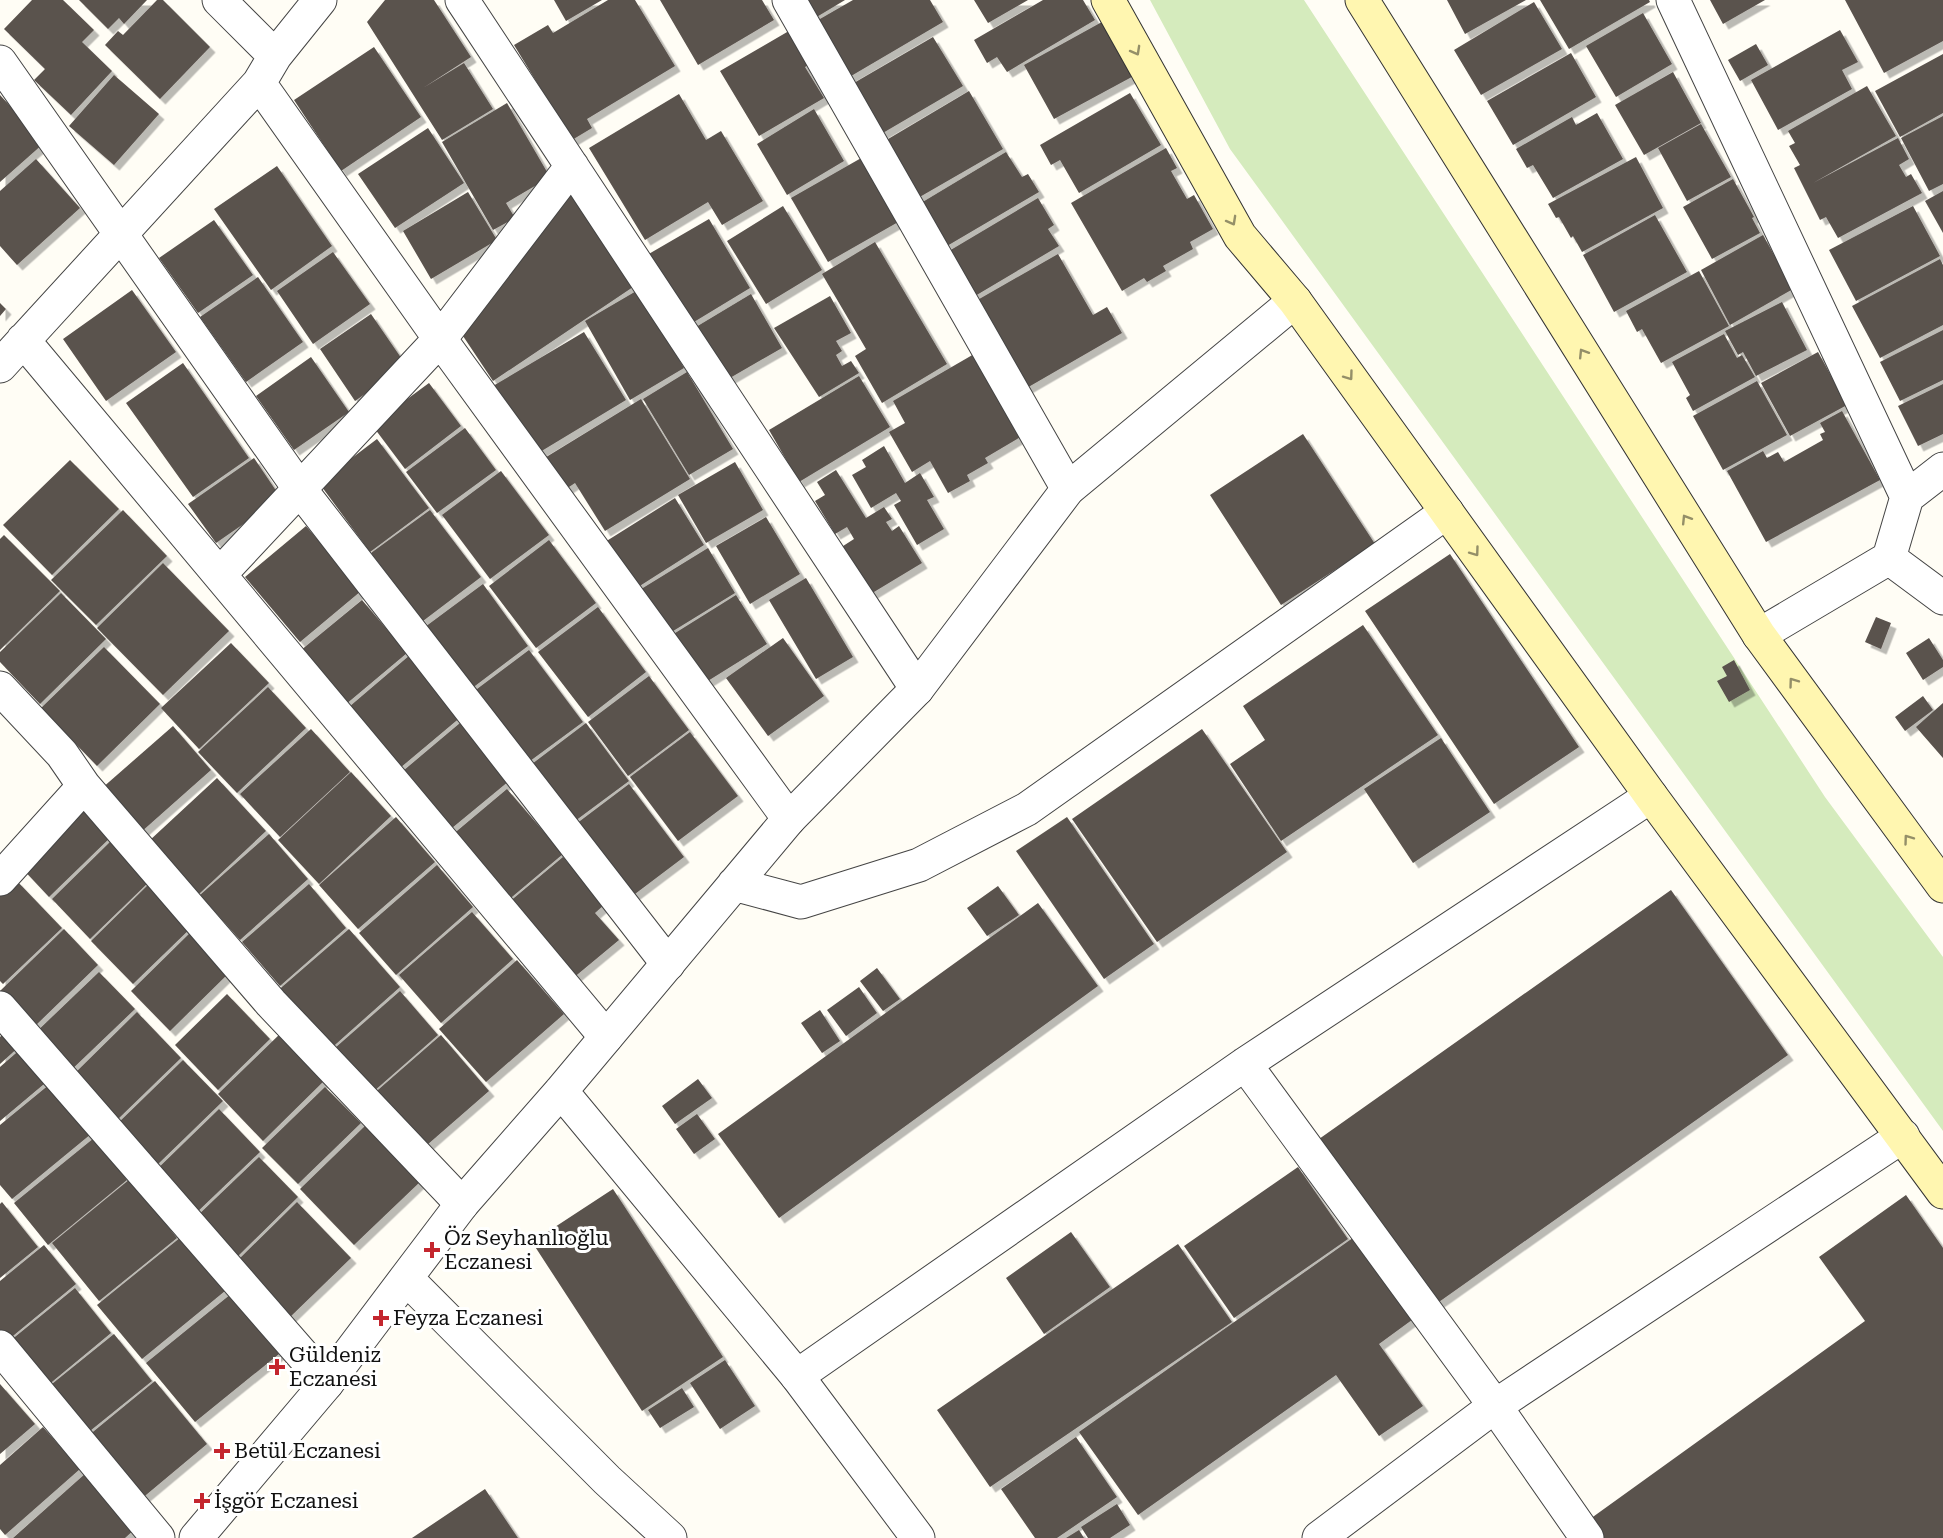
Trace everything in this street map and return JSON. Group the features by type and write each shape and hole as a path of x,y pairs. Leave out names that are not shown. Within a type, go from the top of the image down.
{"main road":[{"path":"1108,0 1240,236 1295,301 1651,796 1943,1192"},
{"path":"1362,0 1760,635 1943,886"}],"street":[{"path":"219,0 267,69 440,339 789,819"},
{"path":"0,366 122,233 267,69 320,0"},
{"path":"462,0 917,689"},
{"path":"789,0 1068,489"},
{"path":"1673,0 1907,497"},
{"path":"0,62 122,233 299,489 668,964"},
{"path":"220,574 440,339 572,166"},
{"path":"196,1538 327,1383 462,1203 561,1091 789,819 917,689 1068,489 1295,301"},
{"path":"24,340 606,1038"},
{"path":"1760,635 1889,558 1907,497 1943,469"},
{"path":"734,884 801,902 919,865 1027,809 1447,512"},
{"path":"1889,558 1943,598"},
{"path":"0,688 62,754 84,786 271,1002 462,1203"},
{"path":"0,879 84,786"},
{"path":"797,1376 1245,1064 1651,796"},
{"path":"0,1008 327,1383"},
{"path":"1245,1064 1495,1406 1587,1538"},
{"path":"561,1091 797,1376 918,1538"},
{"path":"1319,1538 1495,1406 1903,1136"},
{"path":"406,1278 666,1537"},
{"path":"0,1347 158,1538"}],"green space":[{"path":"1150,0 1304,0 1825,797 1943,957 1943,1131 1230,149"}],"building":[{"path":"32,0 63,0 94,30 82,42 112,71 71,115 34,80 45,69 4,29"},
{"path":"79,0 147,0 124,24 119,18 108,29"},
{"path":"157,0 163,0 210,47 160,99 105,45 118,31 123,35"},
{"path":"385,0 434,0 471,57 423,88 464,63 493,109 442,140 367,22"},
{"path":"554,0 602,0 566,21"},
{"path":"608,0 635,0 675,66 587,119 592,128 572,140 514,45 548,25 553,33"},
{"path":"660,0 762,0 774,20 698,65"},
{"path":"796,0 845,0 815,18"},
{"path":"853,0 930,0 943,22 846,79 813,23"},
{"path":"974,0 1028,0 988,23"},
{"path":"1043,0 1083,0 1095,20 1007,72 997,57 987,63 974,40"},
{"path":"1447,0 1526,0 1465,34"},
{"path":"1540,0 1649,0 1650,2 1569,49"},
{"path":"1710,0 1765,0 1723,24"},
{"path":"1845,0 1943,0 1943,41 1884,73"},
{"path":"1534,2 1562,49 1481,95 1454,50"},
{"path":"1643,13 1672,64 1616,97 1586,46"},
{"path":"1111,17 1141,72 1054,119 1024,65"},
{"path":"794,28 813,62 805,67 824,98 759,136 720,71"},
{"path":"1840,30 1858,62 1842,70 1852,89 1778,130 1751,80"},
{"path":"933,37 963,86 876,137 847,87"},
{"path":"1756,44 1768,65 1740,81 1728,60"},
{"path":"374,47 421,117 341,171 294,100"},
{"path":"1571,53 1596,97 1513,145 1487,101"},
{"path":"1943,54 1943,113 1900,137 1875,91"},
{"path":"1673,72 1701,123 1644,155 1615,105"},
{"path":"114,75 159,114 114,165 69,126"},
{"path":"1867,86 1896,136 1813,183 1898,138 1909,159 1899,165 1906,177 1911,174 1922,193 1838,238 1826,217 1820,220 1794,168 1800,165 1789,146 1795,143 1788,131"},
{"path":"969,91 1003,149 911,202 878,145"},
{"path":"1130,93 1161,145 1079,193 1060,160 1051,165 1040,145"},
{"path":"679,94 706,140 721,131 763,201 722,225 708,202 645,240 589,148"},
{"path":"0,95 44,143 0,182"},
{"path":"507,103 550,177 506,203 515,218 493,230 442,142"},
{"path":"814,109 844,161 787,195 757,144"},
{"path":"1597,113 1623,159 1553,198 1533,165 1527,168 1516,149 1572,117 1576,125"},
{"path":"1943,116 1943,184 1929,191 1901,138"},
{"path":"1701,124 1731,177 1687,201 1658,148"},
{"path":"428,128 464,183 395,228 358,174"},
{"path":"1166,148 1177,168 1171,171 1187,199 1194,195 1213,229 1190,242 1193,249 1163,266 1166,271 1147,282 1144,278 1122,291 1071,203"},
{"path":"1006,152 1022,177 1028,174 1039,192 947,246 921,203"},
{"path":"863,157 900,221 828,262 791,198"},
{"path":"1636,157 1663,208 1582,252 1573,236 1571,238 1559,217 1556,218 1548,204"},
{"path":"36,159 80,208 17,265 0,246 0,191"},
{"path":"277,166 332,246 271,290 214,209"},
{"path":"1733,179 1760,233 1712,259 1683,207"},
{"path":"570,191 633,287 493,381 457,327"},
{"path":"1943,191 1943,233 1925,201"},
{"path":"468,192 497,240 431,279 403,231"},
{"path":"1038,198 1054,225 1048,229 1059,246 975,296 949,251"},
{"path":"783,206 822,270 766,304 727,241"},
{"path":"1913,206 1940,256 1856,301 1829,250"},
{"path":"1655,215 1687,272 1614,312 1583,255"},
{"path":"709,219 750,288 689,325 647,255"},
{"path":"214,220 253,275 198,313 159,258"},
{"path":"1763,235 1793,289 1730,325 1701,270"},
{"path":"875,242 947,364 882,403 855,356 866,349 822,274"},
{"path":"333,252 370,304 313,344 277,291"},
{"path":"1058,254 1093,315 1107,307 1122,333 1025,389 974,302"},
{"path":"1940,259 1943,265 1943,325 1880,358 1852,306"},
{"path":"1699,271 1729,326 1661,363 1642,329 1637,332 1626,311"},
{"path":"258,277 303,342 246,382 200,317"},
{"path":"132,290 176,352 106,401 63,339"},
{"path":"638,290 684,368 630,400 585,321"},
{"path":"751,294 782,348 723,382 691,330"},
{"path":"830,296 851,333 836,341 842,351 836,355 842,366 851,361 859,373 819,397 774,328"},
{"path":"1782,302 1807,350 1756,376 1743,352 1738,355 1725,331"},
{"path":"0,303 6,309 0,316"},
{"path":"371,314 406,365 355,401 320,349"},
{"path":"1943,330 1943,380 1900,401 1880,362"},
{"path":"584,332 626,400 535,455 493,386"},
{"path":"1724,334 1737,358 1742,355 1755,377 1693,411 1686,398 1690,395 1672,362"},
{"path":"981,350 1029,432 985,458 988,463 967,475 970,481 948,493 930,461 912,472 889,432 905,423 893,401"},
{"path":"1818,352 1847,405 1790,436 1761,383"},
{"path":"311,357 349,412 294,450 256,396"},
{"path":"183,363 249,458 193,497 126,403"},
{"path":"687,372 733,449 689,475 643,399"},
{"path":"859,376 890,427 799,482 769,430"},
{"path":"1757,381 1787,435 1723,470 1693,416"},
{"path":"429,383 461,426 405,469 372,425"},
{"path":"1943,384 1943,434 1918,446 1898,406"},
{"path":"641,399 690,479 605,531 575,483 563,491 543,459"},
{"path":"1842,411 1880,480 1766,542 1727,471 1763,451 1767,458 1778,452 1784,462 1823,440 1820,434 1825,432 1820,423"},
{"path":"465,428 496,470 437,513 406,472"},
{"path":"1303,434 1375,544 1281,605 1210,495"},
{"path":"377,439 429,508 370,552 319,483"},
{"path":"884,446 905,483 920,473 934,497 927,500 944,529 917,545 894,505 901,501 896,493 871,508 852,475 866,467 862,460"},
{"path":"254,458 281,498 216,543 188,504"},
{"path":"70,460 119,509 52,575 3,525"},
{"path":"735,462 763,510 706,543 678,495"},
{"path":"836,470 866,518 884,507 892,519 886,522 892,531 899,526 922,563 869,595 840,548 854,539 847,527 835,534 815,501 825,495 817,482"},
{"path":"501,471 549,535 490,579 442,515"},
{"path":"675,498 704,545 635,589 605,542"},
{"path":"123,510 167,556 96,625 51,580"},
{"path":"430,510 481,577 423,621 371,553"},
{"path":"766,517 800,574 750,604 716,546"},
{"path":"306,526 361,591 300,642 245,577"},
{"path":"4,535 60,591 0,650 0,539"},
{"path":"549,540 596,603 536,648 489,586"},
{"path":"708,548 735,593 665,636 638,591"},
{"path":"1450,554 1579,747 1494,804 1365,611"},
{"path":"163,563 229,631 163,695 97,628"},
{"path":"806,578 853,657 816,679 769,600"},
{"path":"483,584 528,646 471,689 425,627"},
{"path":"61,593 106,639 40,704 0,662 0,652"},
{"path":"736,595 767,644 703,684 672,635"},
{"path":"362,600 407,653 345,705 300,651"},
{"path":"598,607 646,672 588,717 538,652"},
{"path":"1876,617 1891,623 1881,649 1865,642"},
{"path":"1363,625 1438,735 1281,841 1230,764 1265,740 1243,706"},
{"path":"783,638 824,696 768,736 726,678"},
{"path":"1929,638 1943,660 1943,667 1923,680 1906,653"},
{"path":"231,643 269,683 199,749 161,708"},
{"path":"104,647 160,704 97,766 41,708"},
{"path":"529,650 583,722 526,764 473,692"},
{"path":"410,655 462,716 400,768 349,707"},
{"path":"1734,660 1750,690 1729,702 1717,681 1727,676 1722,667"},
{"path":"649,676 689,730 628,776 588,722"},
{"path":"268,687 306,728 237,793 198,752"},
{"path":"1923,696 1933,710 1905,731 1895,717"},
{"path":"1943,703 1943,758 1916,727"},
{"path":"460,723 509,781 452,828 403,771"},
{"path":"586,723 629,781 571,824 528,767"},
{"path":"173,726 211,770 140,833 101,789"},
{"path":"311,729 350,772 280,837 240,794"},
{"path":"1202,729 1287,852 1157,942 1072,819"},
{"path":"690,732 738,796 678,841 630,777"},
{"path":"1441,738 1490,812 1413,863 1364,789"},
{"path":"351,772 391,816 319,884 278,840"},
{"path":"217,778 266,831 199,894 149,841"},
{"path":"629,784 684,857 631,897 576,824"},
{"path":"507,789 563,854 506,902 451,836"},
{"path":"83,803 114,834 49,897 19,865"},
{"path":"396,817 435,862 358,929 319,885"},
{"path":"1067,817 1154,944 1104,979 1016,851"},
{"path":"269,834 308,879 240,940 200,895"},
{"path":"113,839 152,879 90,939 52,899"},
{"path":"563,857 604,905 595,913 619,940 572,979 508,903"},
{"path":"437,865 473,907 396,975 359,933"},
{"path":"16,880 62,928 3,984 0,981 0,896"},
{"path":"153,880 195,924 133,984 91,941"},
{"path":"309,884 346,928 280,986 242,942"},
{"path":"998,886 1019,915 987,936 967,908"},
{"path":"1671,890 1788,1055 1429,1309 1312,1144"},
{"path":"1038,903 1098,986 779,1218 718,1134"},
{"path":"472,912 513,959 441,1023 399,975"},
{"path":"64,929 98,965 34,1027 0,991"},
{"path":"194,929 233,969 170,1031 131,991"},
{"path":"349,929 400,987 327,1052 275,993"},
{"path":"517,960 564,1014 486,1082 439,1029"},
{"path":"877,968 900,999 883,1011 860,981"},
{"path":"99,972 135,1009 66,1075 30,1038"},
{"path":"859,987 877,1013 846,1036 827,1010"},
{"path":"400,991 438,1035 365,1099 327,1055"},
{"path":"227,994 270,1039 218,1090 175,1045"},
{"path":"820,1010 840,1041 822,1053 801,1023"},
{"path":"137,1012 181,1058 115,1122 71,1077"},
{"path":"8,1029 22,1044 0,1064 0,1037"},
{"path":"283,1031 328,1077 263,1141 218,1094"},
{"path":"441,1035 489,1091 419,1152 371,1096"},
{"path":"23,1047 50,1079 0,1121 0,1067"},
{"path":"183,1060 223,1101 155,1167 115,1126"},
{"path":"698,1079 712,1098 675,1124 662,1106"},
{"path":"50,1084 91,1134 12,1199 0,1185 0,1125"},
{"path":"325,1087 361,1123 298,1184 262,1148"},
{"path":"219,1109 260,1152 192,1217 151,1175"},
{"path":"697,1114 715,1139 694,1154 676,1129"},
{"path":"367,1124 421,1181 354,1245 300,1189"},
{"path":"94,1138 127,1180 48,1245 14,1203"},
{"path":"259,1157 298,1197 233,1261 193,1220"},
{"path":"1298,1167 1348,1239 1234,1318 1184,1246"},
{"path":"130,1179 177,1238 99,1301 52,1243"},
{"path":"613,1189 723,1357 642,1411 532,1242"},
{"path":"1906,1195 1943,1248 1943,1538 1604,1538 1590,1519 1865,1321 1819,1257"},
{"path":"2,1202 38,1247 0,1278 0,1204"},
{"path":"297,1202 351,1258 287,1320 233,1265"},
{"path":"1071,1232 1110,1287 1044,1334 1006,1278"},
{"path":"1357,1235 1416,1317 1379,1344 1423,1406 1379,1436 1336,1375 1138,1515 1079,1432"},
{"path":"181,1237 225,1291 142,1359 97,1305"},
{"path":"1178,1244 1232,1322 990,1487 937,1410"},
{"path":"44,1245 76,1284 8,1340 0,1331 0,1281"},
{"path":"75,1288 111,1333 47,1386 10,1341"},
{"path":"231,1294 279,1354 195,1422 146,1363"},
{"path":"114,1334 152,1381 85,1435 47,1388"},
{"path":"725,1360 755,1406 720,1429 690,1383"},
{"path":"155,1381 207,1444 140,1500 88,1436"},
{"path":"0,1384 35,1424 0,1454"},
{"path":"682,1388 694,1407 660,1428 648,1410"},
{"path":"43,1427 80,1469 5,1535 0,1529 0,1465"},
{"path":"1076,1437 1117,1497 1057,1538 1035,1538 1001,1489"},
{"path":"86,1473 135,1529 125,1538 13,1538"},
{"path":"485,1489 518,1538 412,1538"},
{"path":"1117,1504 1130,1525 1110,1538 1088,1538 1081,1527"},
{"path":"1079,1530 1084,1538 1066,1538"}],"place":[{"name":"Öz Seyhanlıoğlu Eczanesi","path":"432,1250"},
{"name":"Feyza Eczanesi","path":"381,1318"},
{"name":"Güldeniz Eczanesi","path":"277,1367"},
{"name":"Betül Eczanesi","path":"222,1451"},
{"name":"İşgör Eczanesi","path":"202,1501"}]}
